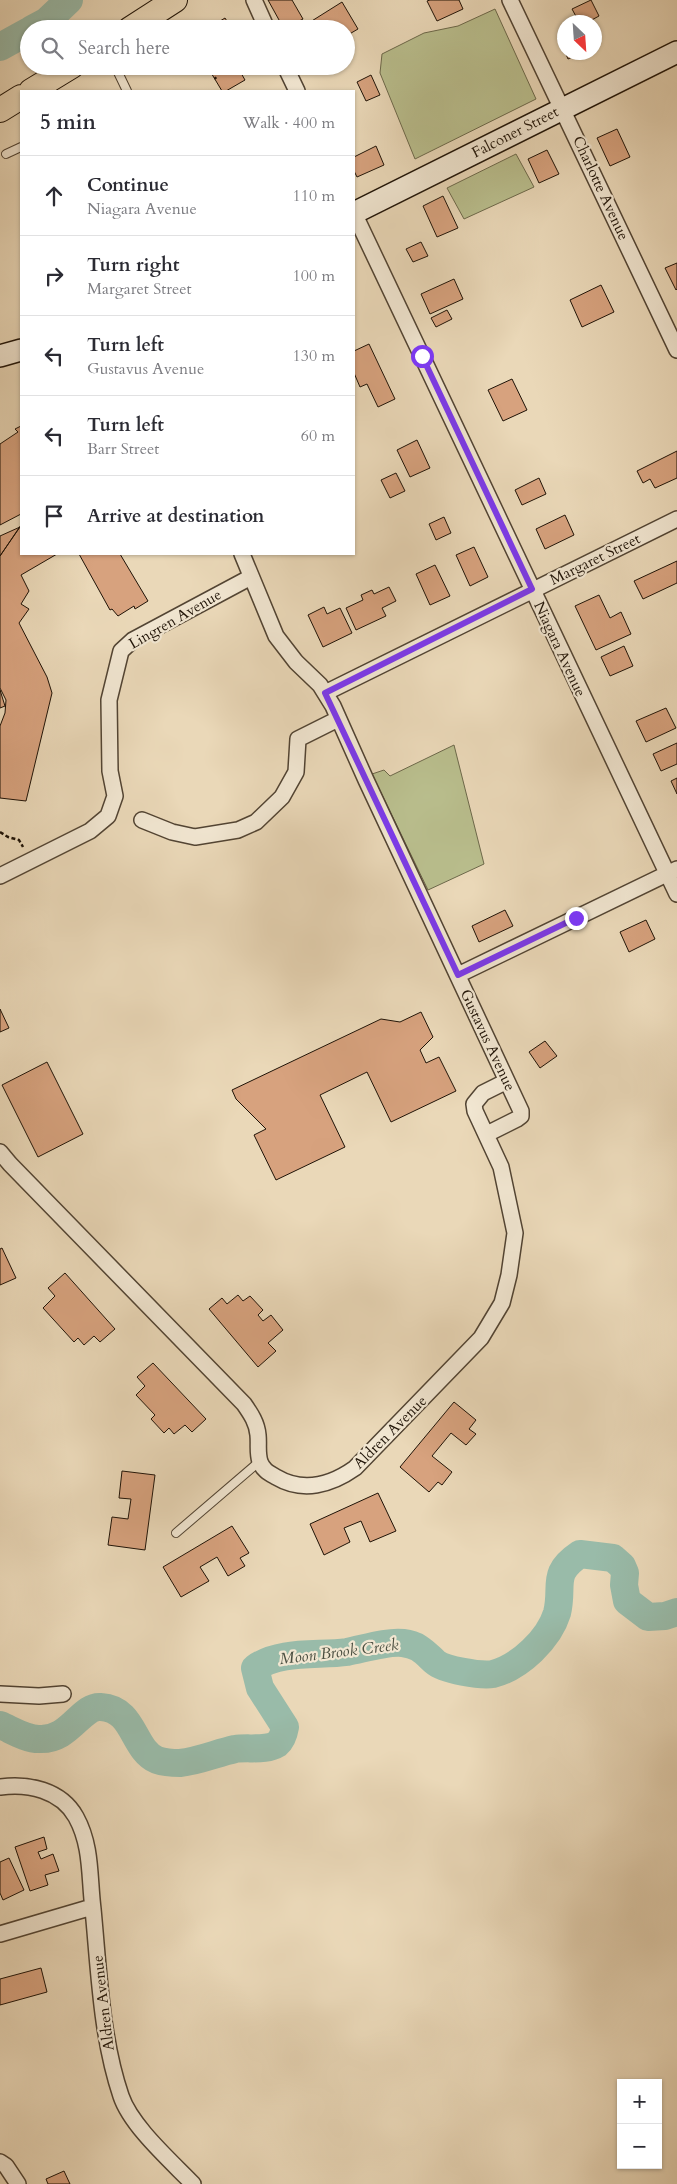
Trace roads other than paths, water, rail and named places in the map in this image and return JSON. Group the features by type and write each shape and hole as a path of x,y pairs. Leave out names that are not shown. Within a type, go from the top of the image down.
{"main road":[{"path":"154,20 178,11"},
{"path":"33,90 57,75"},
{"path":"0,110 20,98"}],"street":[{"path":"254,0 264,20"},
{"name":"Charlotte Avenue","path":"510,0 677,350"},
{"name":"Falconer Street","path":"355,212 677,52"},
{"path":"289,75 297,90"},
{"name":"Niagara Avenue","path":"355,215 532,589 672,872 677,894"},
{"path":"0,356 20,350"},
{"name":"Margaret Street","path":"325,693 532,589 677,519"},
{"path":"242,555 251,577"},
{"name":"Gustavus Avenue","path":"251,577 266,615 284,646 325,693 521,1111 521,1116 487,1134"},
{"name":"Lingren Avenue","path":"0,876 90,831 108,816 115,796 110,771 109,700 121,650 134,640 251,577"},
{"path":"142,820 172,832 195,837 238,830 256,822 282,797 296,772 298,739 338,719"},
{"path":"458,975 672,872"},
{"name":"Aldren Avenue","path":"260,1461 267,1472 296,1486 314,1486 342,1477 355,1468 387,1436 481,1338 502,1303 510,1275 515,1233 501,1168 475,1111 476,1100 483,1093 508,1081"},
{"path":"0,1152 244,1404 257,1427 259,1437 257,1450 260,1461"},
{"path":"0,1694 39,1696 63,1694"},
{"name":"Aldren Avenue","path":"0,1787 16,1784 48,1792 62,1802 75,1816 85,1836 89,1852 92,1907 109,2055 122,2099 140,2128 193,2184"},
{"path":"0,1934 92,1907"},
{"path":"3,2164 18,2184"}],"lane":[{"path":"119,75 127,90"},
{"path":"6,154 20,147"},
{"path":"176,1533 260,1461"}],"waterway":[{"path":"48,20 69,0"},
{"path":"0,47 20,36"},
{"name":"Moon Brook Creek","path":"0,1725 29,1738 50,1738 59,1735 87,1711 101,1707 112,1709 121,1715 142,1747 149,1755 159,1761 180,1763 194,1761 235,1749 273,1746 280,1740 285,1727 260,1688 255,1668 265,1662 287,1656 347,1652 397,1643 417,1647 435,1662 446,1668 472,1673 493,1674 523,1658 532,1651 547,1633 557,1613 561,1574 571,1561 580,1554 613,1558 622,1566 625,1573 624,1585 627,1601 648,1617 665,1616 677,1612"}]}
